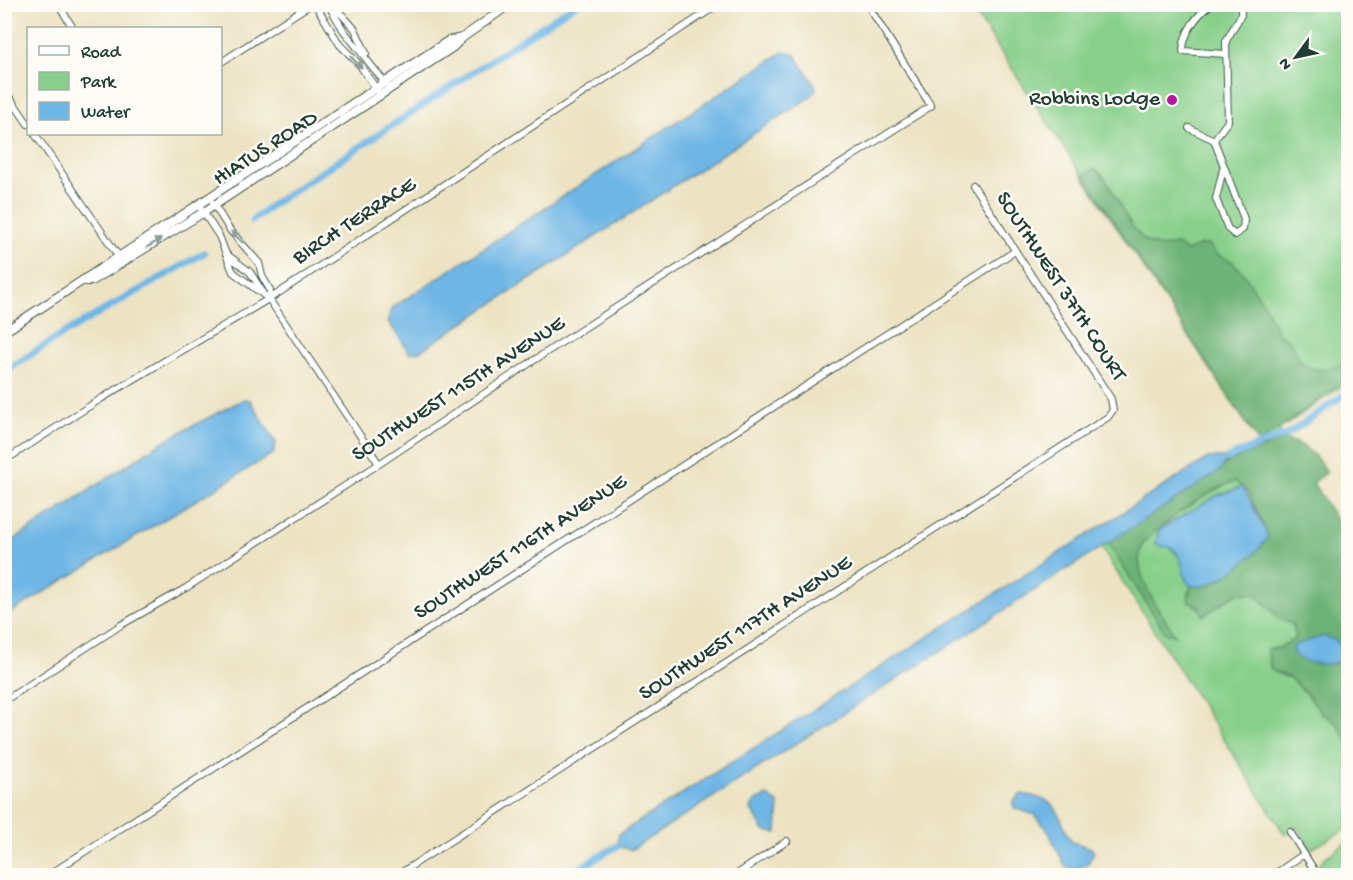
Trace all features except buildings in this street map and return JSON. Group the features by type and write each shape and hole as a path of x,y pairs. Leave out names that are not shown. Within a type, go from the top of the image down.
{"street":[{"path":"58,4 72,27"},
{"path":"222,62 313,4 379,92"},
{"path":"330,4 351,25 362,42 368,59"},
{"path":"330,4 344,31 388,86"},
{"name":"HIATUS ROAD","path":"121,259 204,212 211,202 388,86 453,47 510,4"},
{"name":"BIRCH TERRACE","path":"4,461 99,400 269,298 719,4"},
{"name":"SOUTHWEST 115TH AVENUE","path":"4,701 121,625 186,588 379,464 585,327 932,106 867,4"},
{"path":"1210,4 1199,13 1185,39 1183,51 1225,54"},
{"path":"1214,140 1228,121 1229,86 1225,54 1226,41 1241,15 1242,4"},
{"path":"336,36 351,25"},
{"path":"4,89 27,123"},
{"path":"1189,128 1214,140 1223,169 1244,219 1243,230 1235,234 1228,229 1216,199 1223,169"},
{"path":"36,135 121,259"},
{"name":"SOUTHWEST 37TH COURT","path":"973,185 1111,399 1113,410"},
{"path":"211,202 229,229 259,262 262,276 270,290 269,298"},
{"name":"HIATUS ROAD","path":"4,332 86,281 92,281 198,204 211,202"},
{"path":"198,204 219,236 233,272 269,298 379,464"},
{"name":"SOUTHWEST 116TH AVENUE","path":"47,876 1015,251"},
{"path":"225,254 250,272 262,292"},
{"path":"250,272 259,262"},
{"name":"SOUTHWEST 117TH AVENUE","path":"396,876 1098,424 1113,410"},
{"path":"1290,832 1318,876"},
{"path":"738,874 787,841"},
{"path":"1272,876 1304,854"}],"green space":[{"path":"970,5 1348,5 1348,382 1279,430 1348,539 1266,487 1227,476 1118,547 1174,635 1151,597 1140,573 1140,552 1143,544 1161,526 1213,491 1234,481 1243,487 1218,495 1159,530 1157,535 1181,560 1187,581 1191,586 1188,594 1193,604 1203,611 1237,593 1255,593 1280,619 1293,625 1296,638 1282,647 1267,649 1270,666 1276,673 1290,678 1307,694 1322,713 1337,724 1348,742 1348,828 1311,849 1297,827 1285,835 1100,546 1220,471 1228,458 1259,443"},
{"path":"1094,169 1110,186 1135,230 1147,241 1160,247 1176,244 1186,251 1201,245 1209,245 1216,254 1233,262 1244,274 1264,304 1278,333 1290,341 1301,362 1311,368 1322,370 1342,365 1348,368 1348,378 1259,443 1084,175"},
{"path":"1285,439 1309,451 1327,472 1313,483 1348,539 1348,742 1337,724 1322,713 1290,678 1271,670 1267,649 1279,648 1296,638 1293,625 1280,619 1255,593 1237,593 1203,616 1199,606 1188,602 1191,586 1212,583 1234,570 1268,536 1248,492 1234,481 1217,489 1186,508 1155,532 1140,550 1139,562 1147,589 1175,635 1166,634 1107,542 1229,462"},
{"path":"1348,841 1348,875 1324,875 1318,867 1322,860"}],"water":[{"path":"783,52 794,54 815,85 816,90 809,98 420,351 410,353 388,321 392,308"},
{"path":"244,399 250,400 276,443 274,453 5,616 5,546 162,442"},
{"path":"1208,458 1228,458 1220,471 631,850 617,846 619,834"},
{"path":"1243,487 1268,536 1245,562 1233,571 1208,584 1190,585 1187,583 1177,553 1171,548 1156,544 1159,530 1218,495"},
{"path":"1324,636 1337,641 1345,660 1318,664 1305,661 1293,653 1294,645"},
{"path":"1021,794 1044,800 1056,809 1072,842 1091,848 1094,852 1088,863 1077,870 1066,867 1047,829 1035,815 1014,808 1013,802"},
{"path":"768,796 779,804 777,833 764,831 751,809 755,801"}],"waterway":[{"path":"252,221 273,204 576,4"},
{"path":"4,372 61,335 204,253"},
{"path":"1265,443 1288,434 1348,392"},
{"path":"1228,458 1259,445"},
{"path":"566,876 617,846"}],"place":[{"name":"Robbins Lodge","path":"1172,100"}]}
